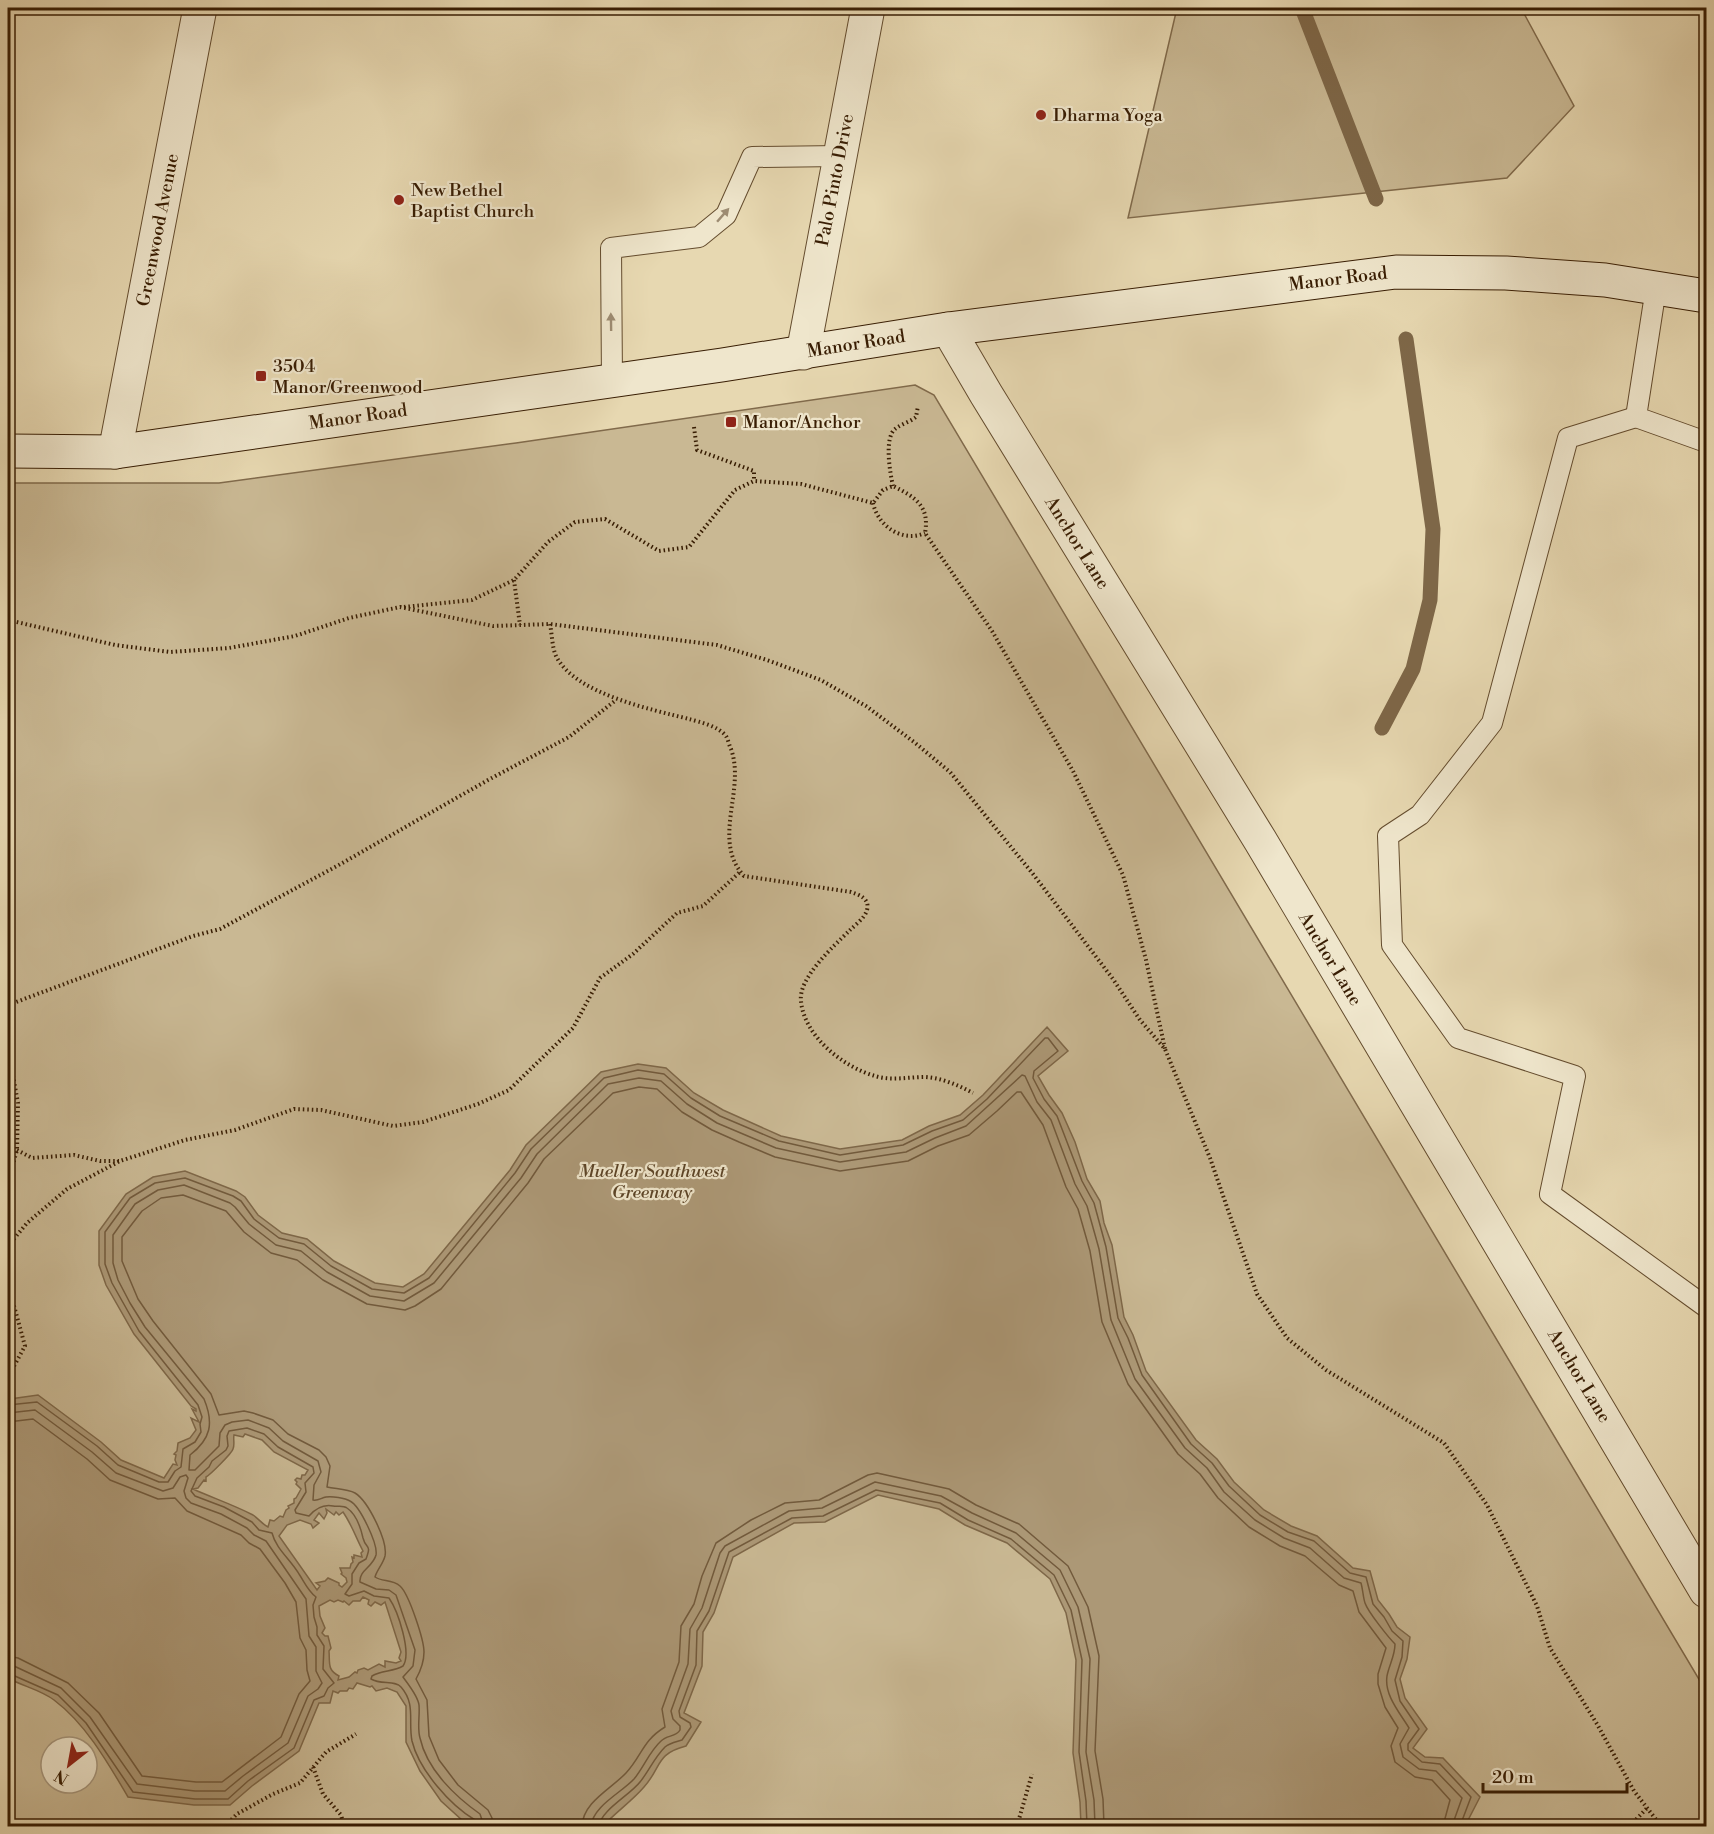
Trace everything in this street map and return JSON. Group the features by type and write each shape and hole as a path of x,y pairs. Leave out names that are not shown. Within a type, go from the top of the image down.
{"street":[{"name":"Greenwood Avenue","path":"115,452 200,8"},
{"name":"Palo Pinto Drive","path":"803,353 868,8"},
{"name":"Manor Road","path":"8,451 115,452 803,353 948,329 1396,272 1506,273 1605,280 1707,296"},
{"name":"Anchor Lane","path":"948,329 998,415 1260,840 1707,1591"}],"lane":[{"path":"612,381 611,248 699,237 726,215 752,157 840,156"},
{"path":"1636,417 1656,288"},
{"path":"1707,442 1636,417 1568,438 1492,723 1420,815 1388,836 1392,945 1458,1038 1575,1076 1550,1194 1707,1307"}],"path":[{"path":"918,406 916,417 896,428 889,437 893,486 917,501 925,511 928,520 925,533 992,631 1073,771 1123,875 1146,960 1165,1049 1210,1158 1257,1294 1287,1338 1326,1370 1444,1443 1487,1505 1537,1606 1550,1648 1597,1724 1634,1791 1661,1827"},
{"path":"694,427 697,450 753,471 754,481"},
{"path":"8,620 115,645 171,652 229,648 295,636 349,618 400,608 472,600 514,580 548,542 575,522 605,519 659,551 689,547 735,490 754,481 801,484 873,503"},
{"path":"873,503 883,490 893,486"},
{"path":"873,503 875,512 893,532 904,536 918,536 925,533"},
{"path":"514,580 520,626"},
{"path":"400,608 493,626 550,624 717,645 821,680 866,706 950,772 1033,874 1113,979 1140,1020 1165,1049"},
{"path":"550,624 555,655 570,674 616,699 708,725 725,735 734,758 736,785 729,815 731,853 736,868 744,876 851,892 860,895 867,902 868,909 865,915 840,940 805,982 800,999 804,1015 813,1033 840,1059 874,1076 928,1077 955,1083 973,1093"},
{"path":"8,1005 193,936 220,929 568,737 616,699"},
{"path":"8,1246 27,1223 67,1189 120,1161 185,1140 235,1131 294,1109 321,1110 393,1126 423,1122 478,1104 509,1090 573,1028 600,978 633,954 677,913 703,906 740,872"},
{"path":"8,1049 18,1103 16,1150 8,1182"},
{"path":"16,1150 32,1158 74,1155 100,1161 120,1161"},
{"path":"8,1284 25,1346 8,1377"},
{"path":"225,1827 237,1814 273,1794 300,1783 326,1752 356,1734"},
{"path":"313,1767 323,1794 341,1815 344,1827"},
{"path":"1017,1827 1032,1774"},
{"path":"1630,1827 1647,1808"}],"green space":[{"path":"1177,8 1521,8 1574,106 1507,178 1128,218"},
{"name":"Mueller Southwest Greenway","path":"915,385 934,395 1706,1691 1706,1826 8,1826 8,483 219,483 516,443"}],"water":[{"path":"1047,1027 1068,1051 1038,1076 1062,1113 1075,1142 1087,1179 1100,1201 1104,1223 1112,1245 1124,1317 1146,1371 1196,1440 1217,1459 1234,1482 1264,1510 1291,1526 1317,1536 1353,1568 1370,1571 1378,1600 1397,1627 1410,1637 1407,1659 1400,1679 1405,1698 1427,1729 1413,1748 1425,1757 1443,1758 1480,1797 1465,1826 1081,1826 1073,1753 1076,1660 1066,1613 1050,1579 1007,1543 965,1525 939,1509 878,1495 825,1522 794,1523 733,1557 714,1613 703,1632 702,1666 684,1713 701,1722 686,1746 664,1757 644,1787 603,1826 476,1826 462,1820 441,1801 420,1771 406,1742 406,1706 397,1692 387,1688 376,1691 372,1686 357,1683 353,1689 349,1688 347,1691 338,1693 333,1691 330,1703 319,1703 299,1751 230,1805 194,1805 128,1797 99,1750 99,1735 88,1735 66,1710 49,1697 8,1678 8,1403 10,1399 38,1395 101,1442 121,1460 164,1478 173,1464 177,1465 174,1454 178,1443 190,1438 196,1430 191,1418 199,1422 192,1409 196,1411 196,1409 191,1406 134,1334 106,1285 99,1265 99,1231 126,1194 153,1177 185,1171 236,1191 245,1197 258,1215 282,1233 307,1239 334,1261 375,1283 403,1287 424,1274 510,1170 526,1145 601,1072 638,1064 666,1068 694,1093 723,1110 781,1136 840,1149 902,1140 929,1126 960,1115 983,1095","holes":["245,1434 262,1440 274,1452 308,1470 301,1479 295,1480 301,1489 294,1503 288,1506 283,1517 280,1516 274,1521 270,1520 268,1527 253,1515 193,1489 198,1488 204,1480 206,1481 206,1477 232,1451 234,1435 243,1437","326,1509 334,1515 336,1512 339,1515 343,1512 363,1551 362,1557 354,1555 354,1558 352,1557 353,1562 350,1568 340,1568 347,1582 342,1587 328,1578 316,1583 320,1586 317,1590 279,1536 287,1525 300,1520 311,1524 313,1528 319,1523 314,1520 319,1513 324,1519","363,1597 369,1600 368,1604 371,1606 375,1602 381,1605 385,1602 401,1652 399,1658 401,1661 396,1663 385,1661 385,1667 379,1664 368,1670 364,1668 349,1677 338,1680 339,1676 330,1666 329,1651 331,1648 328,1636 322,1633 325,1628 319,1606 330,1600 344,1601 349,1605 353,1601 360,1601"]}],"waterway":[{"path":"1302,8 1376,199"},
{"path":"1382,728 1413,669 1430,600 1433,529 1406,339"}],"place":[{"name":"Dharma Yoga","path":"1041,115"},
{"name":"New Bethel Baptist Church","path":"399,200"},
{"name":"3504 Manor/Greenwood","path":"261,376"},
{"name":"Manor/Anchor","path":"731,422"}]}
